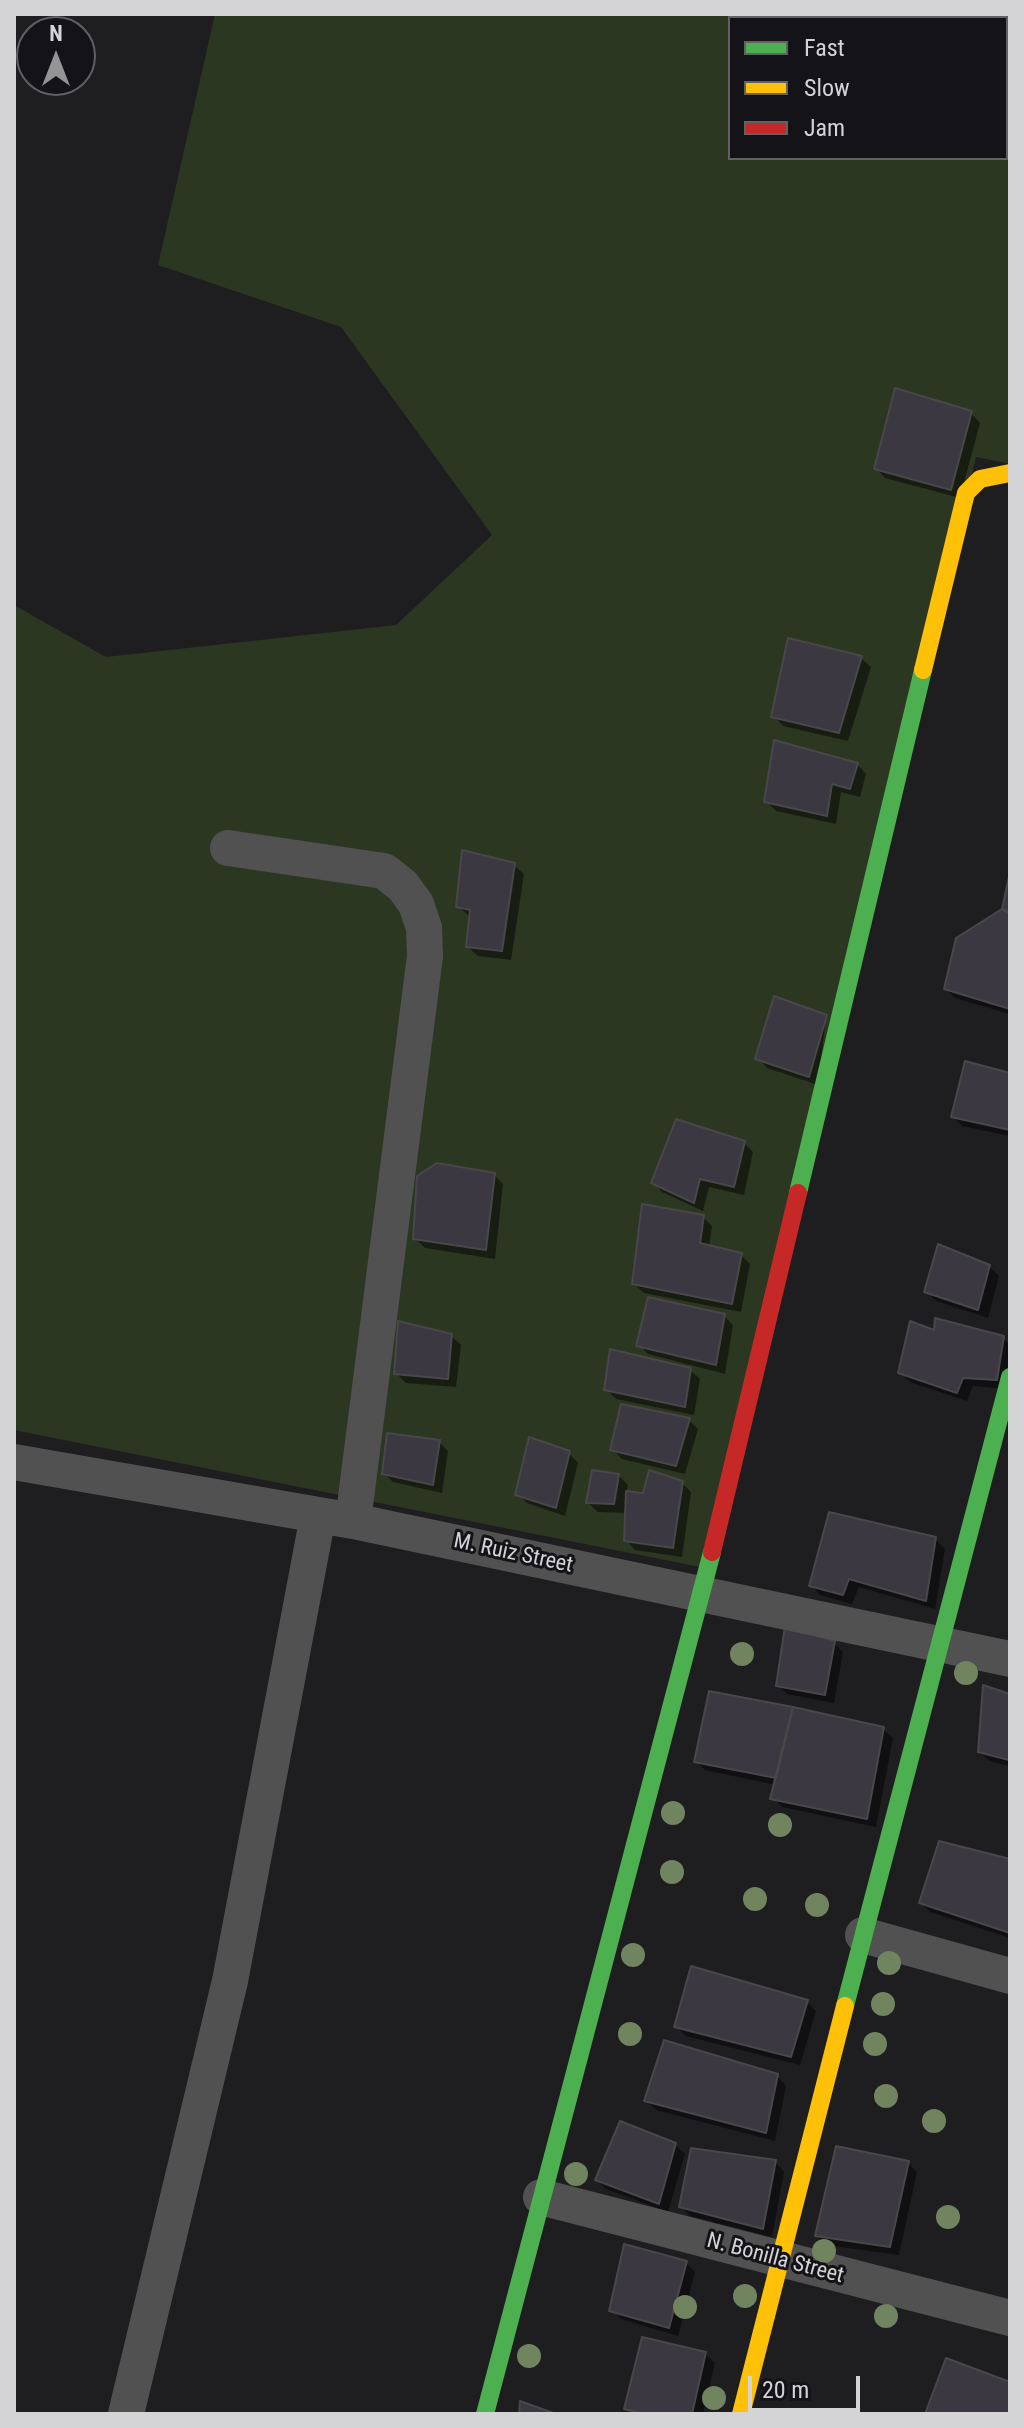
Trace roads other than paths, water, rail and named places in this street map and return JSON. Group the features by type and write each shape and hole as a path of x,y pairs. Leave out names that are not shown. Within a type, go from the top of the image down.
{"street":[{"path":"485,2414 702,1594 966,493 980,479 1010,473"},
{"path":"126,2414 230,1981 336,1518 425,956 424,928 416,904 403,886 384,871 228,848"},
{"path":"741,2414 1010,1377"},
{"name":"M. Ruiz Street","path":"14,1462 336,1518 1010,1659"},
{"path":"863,1935 1010,1976"},
{"name":"N. Bonilla Street","path":"541,2197 779,2261 1010,2318"}]}
